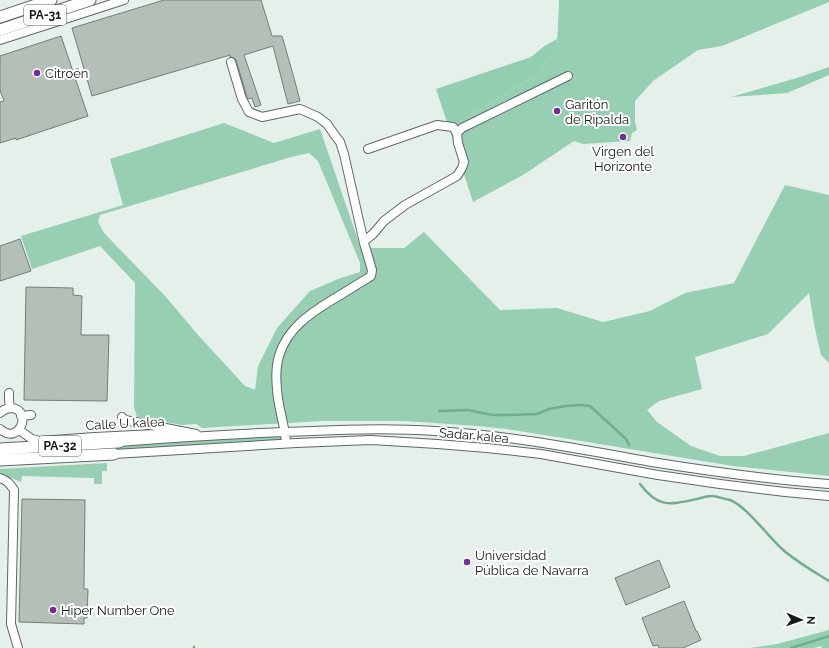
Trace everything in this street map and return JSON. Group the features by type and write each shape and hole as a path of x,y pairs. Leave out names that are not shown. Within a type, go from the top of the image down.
{"highway":[{"name":"PA-31","path":"0,17 51,0"},
{"name":"PA-31","path":"0,30 90,0"},
{"name":"PA-32","path":"0,449 119,442"},
{"name":"PA-32","path":"0,460 114,454"}],"street":[{"path":"0,40 124,0"},
{"path":"231,62 242,99 249,112 262,117 300,109 318,117 327,124 340,142 372,270 368,278 312,312 297,325 289,336 279,356 277,390 286,443"},
{"path":"457,132 462,128 568,76"},
{"path":"364,240 373,234 384,221 405,205 457,176 464,162 458,143 457,132 453,127 437,125 368,149"},
{"path":"9,393 10,408"},
{"path":"0,413 10,408 17,410 22,420 22,426 15,432 7,433 0,430"},
{"path":"21,416 31,415"},
{"name":"Calle U kalea","path":"122,417 125,420 206,436"},
{"name":"Sadar kalea","path":"119,442 206,436 367,429 434,431 539,442 722,473 785,481 829,484"},
{"name":"Calle U kalea","path":"19,430 32,439 40,441 188,432"},
{"name":"Sadar kalea","path":"114,454 286,443 371,440 487,448 541,454 658,475 784,492 829,496"},
{"path":"0,478 5,480 14,490 11,624 18,648"},
{"path":"12,486 21,486"}],"green space":[{"path":"559,0 829,0 829,2 722,46 698,50 653,81 635,101 635,122 637,130 632,133 630,141 583,144 574,141 523,175 473,202 447,122 459,121 493,102 517,86 537,76 557,44"},
{"path":"557,39 557,44 554,51 537,76 517,86 458,122 447,122 436,89 531,57 543,47"},
{"path":"829,67 829,75 787,93 731,97 800,77"},
{"path":"224,123 274,143 320,129 360,246 374,248 404,248 424,232 500,310 557,308 603,322 650,311 685,293 734,283 785,185 829,195 829,363 821,355 809,293 768,334 695,357 702,389 659,401 647,410 657,422 691,446 720,456 744,456 829,433 829,476 733,466 507,429 478,426 405,421 322,421 202,428 196,424 182,425 137,417 134,407 135,283 100,246 32,269 21,236 123,205 110,159","holes":["309,153 318,161 360,263 360,272 338,279 310,291 277,328 258,366 255,390 245,386 198,335 166,297 104,233 98,222 100,215 291,157"]},
{"path":"282,436 282,440 0,456 0,453"},
{"path":"107,463 107,471 102,471 102,484 94,484 94,478 22,476 21,482 0,473 0,469"},
{"path":"829,630 829,648 822,648 821,646 814,648 750,648 777,644"}],"building":[{"path":"164,0 261,0 272,36 282,36 300,101 288,104 273,46 244,55 261,105 255,107 252,98 248,99 247,97 236,60 230,57 230,55 92,96 72,28"},
{"name":"Citroën","path":"61,36 88,116 16,140 16,138 0,143 0,102 4,101 0,90 0,56"},
{"path":"20,239 31,271 0,281 0,246"},
{"path":"26,287 73,288 73,295 82,296 81,335 109,335 107,401 24,400"},
{"path":"22,499 85,500 84,589 88,589 87,618 84,618 84,624 19,622"},
{"path":"659,560 670,587 626,605 615,578"},
{"path":"684,601 701,640 683,648 659,648 658,645 653,646 642,618"}],"waterway":[{"path":"439,411 468,410 492,415 510,415 537,414 549,409 566,406 590,406 626,439 629,445"},
{"path":"640,484 646,492 659,501 665,503 679,503 712,496 736,503 743,508 786,553 829,581"},
{"path":"791,648 829,636"}],"place":[{"name":"Citroën","path":"37,73"},
{"name":"Garitón de Ripalda","path":"557,111"},
{"name":"Virgen del Horizonte","path":"623,137"},
{"name":"Universidad Pública de Navarra","path":"467,562"},
{"name":"Hiper Number One","path":"53,610"}]}
